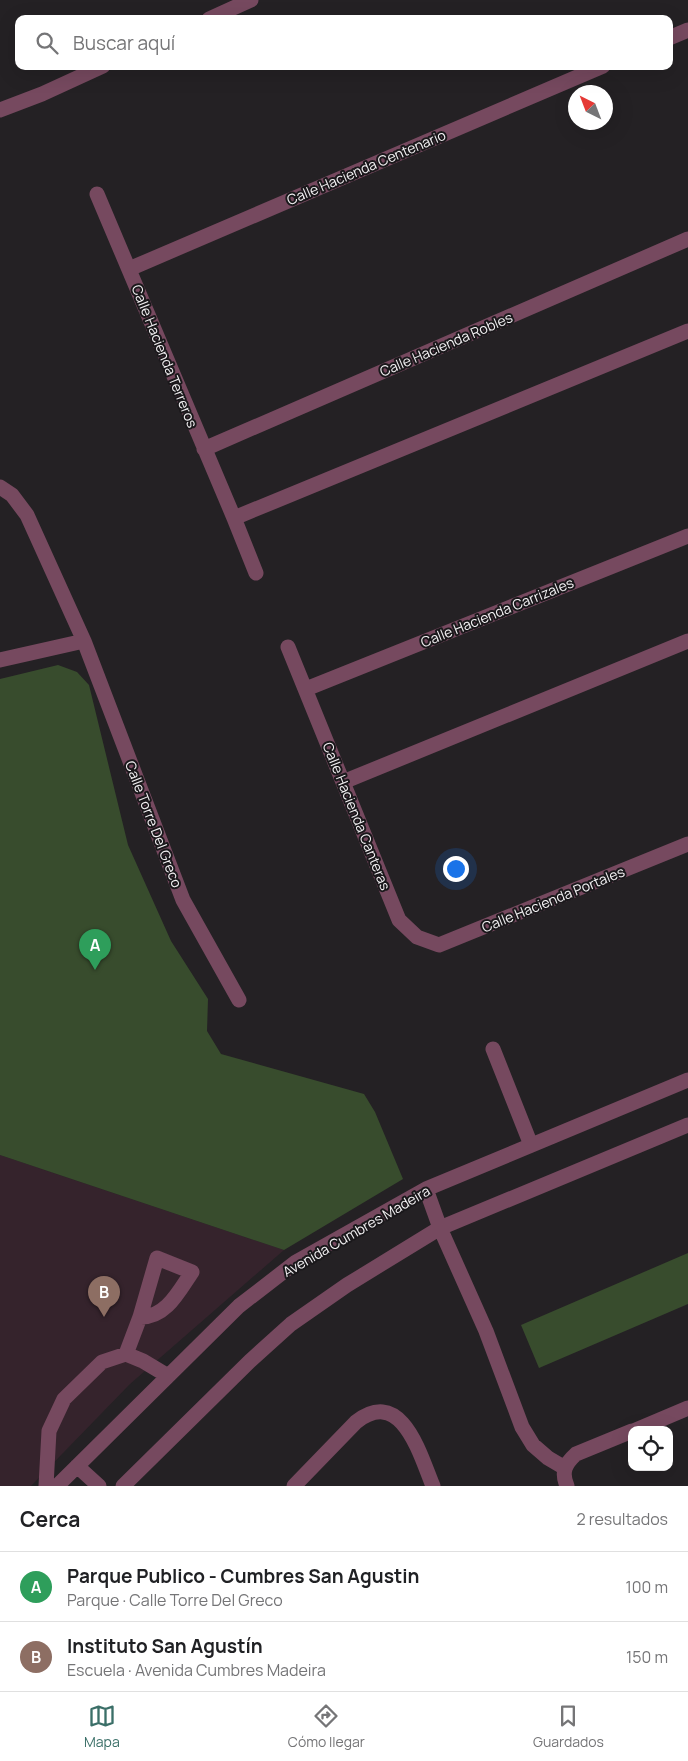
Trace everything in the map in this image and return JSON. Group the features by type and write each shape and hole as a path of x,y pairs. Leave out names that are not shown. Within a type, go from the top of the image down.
{"street":[{"path":"218,15 251,0"},
{"path":"673,36 688,30"},
{"path":"0,110 42,94 94,70"},
{"name":"Calle Hacienda Centenario","path":"129,269 594,70"},
{"name":"Calle Hacienda Terreros","path":"97,194 256,573"},
{"name":"Calle Hacienda Robles","path":"204,449 688,239"},
{"path":"234,518 688,331"},
{"name":"Calle Torre Del Greco","path":"0,487 12,495 27,515 84,641 183,900 238,1000"},
{"name":"Calle Hacienda Carrizales","path":"306,689 688,536"},
{"path":"0,660 84,641"},
{"path":"343,782 688,641"},
{"name":"Calle Hacienda Canteras","path":"288,648 399,920 417,937"},
{"name":"Calle Hacienda Portales","path":"417,937 440,945 688,844"},
{"path":"493,1049 531,1145"},
{"name":"Avenida Cumbres Madeira","path":"57,1486 239,1306 296,1262 426,1189 688,1080"},
{"path":"123,1486 250,1361 291,1324 347,1285 440,1228 688,1125"},
{"path":"426,1189 440,1228 486,1331 522,1427 533,1445 548,1458 565,1468"},
{"path":"126,1354 140,1317"},
{"path":"46,1486 49,1431 64,1399 102,1362 126,1354 143,1361 168,1376"},
{"path":"645,1426 688,1408"},
{"path":"294,1486 349,1429 366,1415 387,1413 396,1416 409,1430 433,1486"},
{"path":"567,1486 564,1478 565,1468 576,1454 628,1433"},
{"path":"77,1466 99,1486"}],"shaded area":[{"path":"0,1155 284,1250 130,1384 31,1486 0,1486"}],"green space":[{"path":"58,665 77,672 89,685 128,845 171,941 208,999 207,1031 221,1054 364,1094 375,1112 403,1179 284,1250 0,1155 0,679"},
{"path":"688,1253 688,1304 539,1368 521,1325"}],"place":[{"name":"Parque Publico - Cumbres San Agustin","path":"95,970"},
{"name":"Instituto San Agustín","path":"104,1317"}]}
